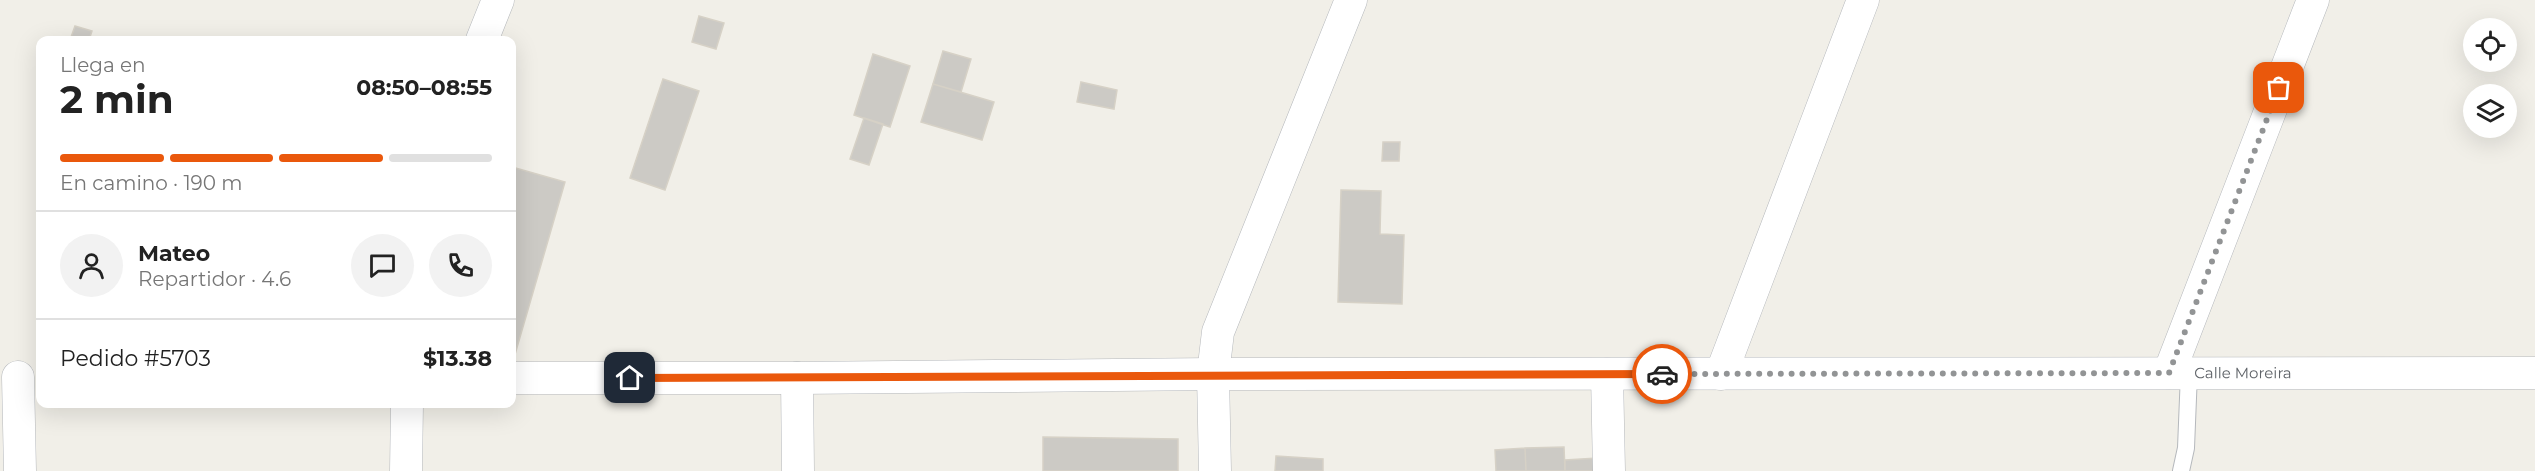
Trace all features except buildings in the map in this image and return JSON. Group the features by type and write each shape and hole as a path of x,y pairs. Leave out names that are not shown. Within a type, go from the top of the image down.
{"street":[{"path":"484,36 498,0"},
{"path":"1215,471 1213,374 1218,332 1351,0"},
{"path":"1720,374 1863,0"},
{"path":"2179,373 2313,0"},
{"name":"Calle Moreira","path":"516,378 1213,374 2535,373"},
{"path":"1607,374 1609,471"},
{"path":"19,377 20,471"},
{"path":"797,378 798,471"},
{"path":"406,471 407,408"}],"lane":[{"path":"2179,373 2186,448 2181,471"}],"way so far":[{"path":"1662,374 2169,373 2279,88"}],"route":[{"path":"630,378 1662,374"}]}
